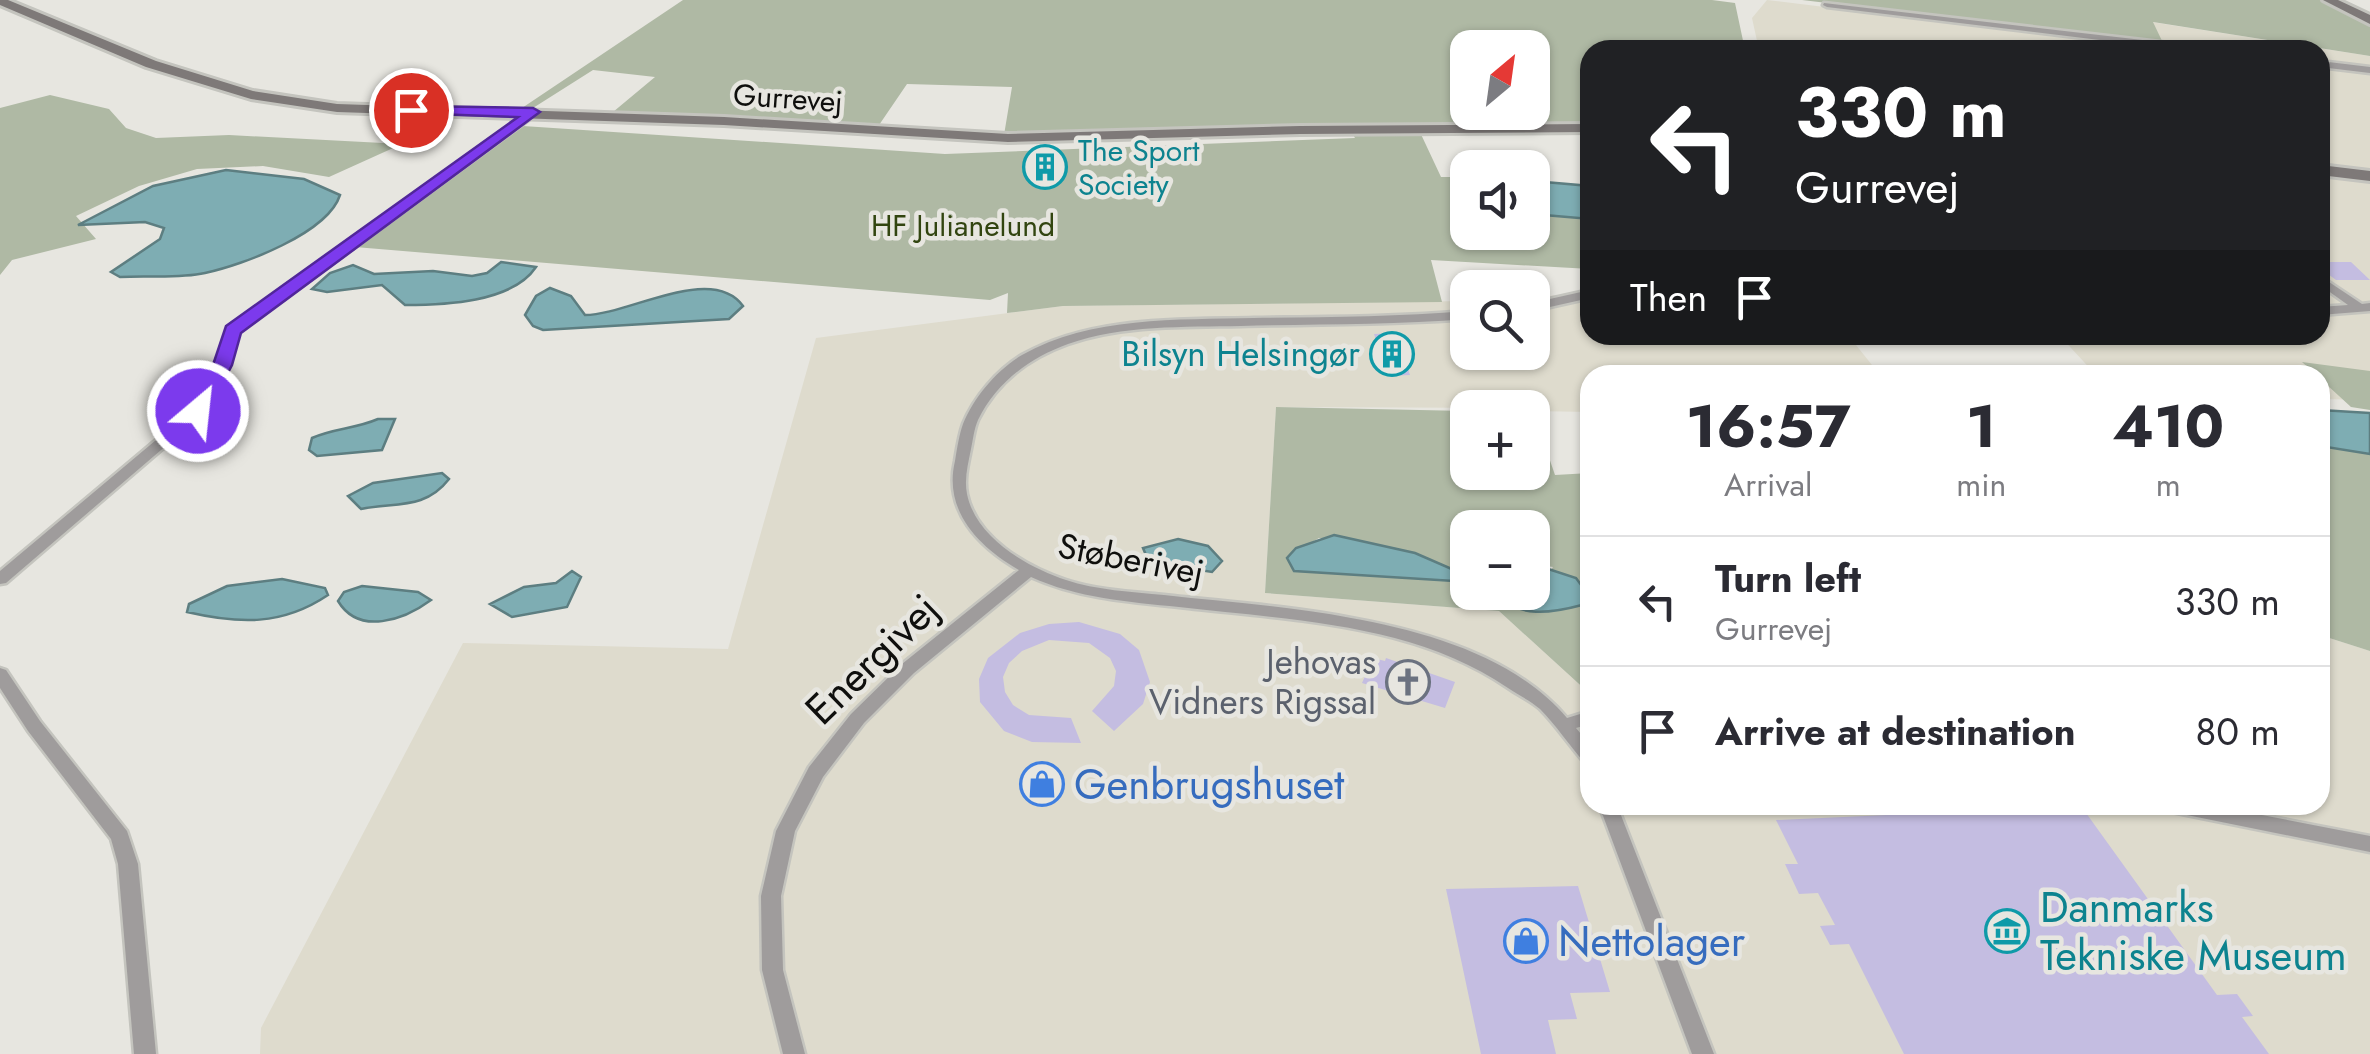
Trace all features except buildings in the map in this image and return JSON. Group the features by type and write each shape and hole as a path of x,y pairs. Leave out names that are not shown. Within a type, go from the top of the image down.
{"street":[{"path":"2329,0 2370,20"},
{"name":"Gurrevej","path":"0,1 123,54 251,95 336,108 533,112 1008,138 1580,128"},
{"path":"1827,5 2119,40"},
{"path":"2330,65 2370,70"},
{"path":"0,579 198,411 222,365 233,330 533,112"},
{"path":"2330,171 2370,176"},
{"path":"2330,286 2364,307"},
{"path":"1550,303 1580,296"},
{"path":"2330,310 2364,307"},
{"name":"Støberivej","path":"1450,316 1133,326 1078,336 1040,350 1009,369 986,392 972,418 959,476 966,512 982,535 1028,572 1066,586 1110,596 1380,628 1422,638 1501,671 1568,724 1580,742"},
{"name":"Energivej","path":"794,1054 777,1006 769,957 773,878 790,821 816,769 850,723 912,664 1028,572"},
{"path":"0,674 34,726 120,836 128,864 145,1054"},
{"path":"1568,724 1580,720"},
{"path":"1612,815 1703,1054"},
{"path":"2223,815 2370,844"}],"shaded area":[{"path":"1767,0 2092,40 1757,40 1752,18"},
{"path":"2151,22 2267,40 2160,40"},
{"path":"2330,50 2370,56 2370,400 2330,399 2330,365 2087,365 2068,345 2330,345"},
{"path":"1580,294 1580,345 1856,345 1872,365 1580,365 1580,412 1550,411 1550,390 1450,390 1450,408 1276,407 1265,593 1499,611 1580,685 1580,815 2330,815 2330,638 2370,651 2370,1054 260,1054 261,1028 463,643 728,649 816,338 1063,306 1450,301 1450,370 1550,370 1550,296"}],"green space":[{"path":"683,0 1712,0 1735,3 1743,40 1580,40 1580,122 1550,123 1550,30 1450,30 1450,125 1004,135 1012,87 907,84 877,128 613,112 655,77 593,70 533,108 522,108"},
{"path":"1802,0 2320,0 2370,25 2370,56 2330,50 2330,40 2268,40 2153,22 2162,40"},
{"path":"50,95 109,109 126,128 156,138 229,135 402,144 329,177 263,166 197,169 139,186 76,216 96,239 12,260 0,275 0,108"},
{"name":"HF Julianelund","path":"523,126 945,154 1355,138 1350,130 1419,130 1441,177 1450,177 1450,250 1550,250 1550,215 1580,218 1580,268 1431,260 1442,302 1063,306 1007,313 1008,293 990,300 355,247"},
{"path":"2330,366 2370,371 2370,410 2351,407 2330,388"},
{"path":"1276,407 1450,411 1450,490 1550,490 1550,460 1555,475 1580,474 1580,685 1499,611 1486,610 1550,610 1550,510 1450,510 1450,578 1415,553 1319,538 1287,557 1347,573 1450,581 1450,607 1265,593"},
{"path":"2330,448 2370,454 2370,651 2330,638"}],"water":[{"path":"226,170 304,179 340,195 332,209 302,234 240,263 195,275 120,277 111,272 160,239 164,228 145,222 78,225 153,186"},
{"path":"1550,182 1580,185 1580,218 1550,215"},
{"path":"501,262 536,267 511,288 457,302 405,305 382,285 327,292 312,289 330,273 353,265 374,274 433,271 472,276 487,273"},
{"path":"550,288 571,296 585,315 691,290 711,289 729,294 743,306 729,319 543,330 533,326 525,315 536,296"},
{"path":"2330,411 2370,413 2370,454 2330,448"},
{"path":"378,419 395,419 382,450 317,456 309,450 312,438"},
{"path":"442,473 449,479 440,489 409,503 361,509 348,496 373,483"},
{"path":"1334,535 1415,553 1450,568 1450,581 1294,571 1287,558 1296,548"},
{"path":"1178,539 1208,546 1222,561 1212,572 1149,562 1143,548"},
{"path":"1550,570 1576,578 1580,583 1580,605 1547,612 1525,610 1550,610"},
{"path":"572,571 581,577 567,607 512,617 490,604 524,587 556,583"},
{"path":"282,579 325,588 328,595 294,612 260,620 187,612 189,604 227,586"},
{"path":"362,586 418,592 431,600 408,614 370,621 347,612 338,601 344,592"}],"place":[{"name":"The Sport Society","path":"1045,167"},
{"name":"Bilsyn Helsingør","path":"1392,354"},
{"name":"Jehovas Vidners Rigssal","path":"1408,682"},
{"name":"Genbrugshuset","path":"1042,784"},
{"name":"Danmarks Tekniske Museum","path":"2007,931"},
{"name":"Nettolager","path":"1526,941"}],"route":[{"path":"198,411 222,365 233,330 533,112 411,110"}]}
